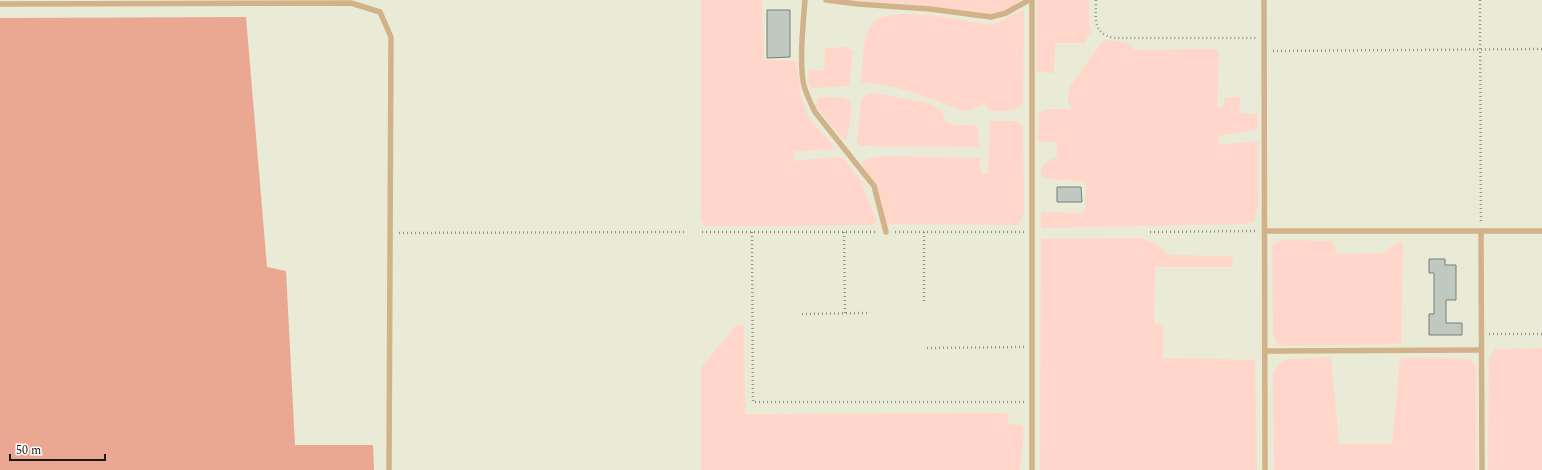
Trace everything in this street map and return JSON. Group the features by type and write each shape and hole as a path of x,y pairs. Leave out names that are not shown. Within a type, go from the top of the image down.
{"lane":[{"path":"805,0 802,60 804,85 809,100 815,112 874,186 886,232"},
{"path":"826,0 858,4 930,9 991,17 1006,13 1031,0 1032,470"},
{"path":"1264,0 1265,470"},
{"path":"0,4 351,3 380,12 391,37 389,470"},
{"path":"1265,231 1542,231"},
{"path":"1481,231 1482,470"},
{"path":"1265,351 1481,350"}],"path":[{"path":"1096,0 1097,27 1101,33 1114,38 1264,38"},
{"path":"1480,0 1481,231"},
{"path":"1264,51 1542,49"},
{"path":"1150,232 1265,231"},
{"path":"390,233 686,232"},
{"path":"702,232 1032,232"},
{"path":"752,232 753,402 1032,402"},
{"path":"844,232 845,313"},
{"path":"924,232 924,303"},
{"path":"802,314 867,312"},
{"path":"1481,334 1542,334"},
{"path":"927,348 1032,347"}],"shaded area":[{"path":"0,0 1542,0 1542,470 0,470"},
{"path":"701,0 762,0 764,60 797,61 799,85 809,117 835,149 795,151 793,161 838,157 844,159 860,180 876,221 872,225 705,226 701,219"},
{"path":"849,0 1021,0 1008,9 993,14 979,14 909,4"},
{"path":"1037,0 1089,0 1089,24 1091,32 1085,43 1055,43 1054,73 1037,72"},
{"path":"1024,10 1023,103 1016,109 1008,111 989,110 985,104 964,111 927,97 886,85 861,83 865,40 869,28 877,20 890,15 907,14 945,17 992,25"},
{"path":"246,17 267,267 286,271 295,445 373,445 374,470 0,470 0,18"},
{"path":"1106,40 1127,43 1134,50 1215,49 1219,53 1217,107 1223,107 1225,98 1240,97 1239,113 1257,114 1258,129 1218,136 1219,145 1258,141 1258,206 1254,221 1246,224 1041,228 1041,212 1081,213 1085,210 1086,182 1048,179 1041,175 1041,168 1048,161 1057,157 1057,142 1039,142 1039,113 1046,109 1072,109 1068,101 1069,88 1101,43"},
{"path":"847,47 853,51 849,86 811,88 808,81 809,69 824,71 825,48"},
{"path":"873,93 928,103 940,109 946,122 956,125 975,125 978,129 979,147 860,146 857,141 861,102 865,95"},
{"path":"818,98 845,98 850,101 851,106 851,115 846,139 841,137 815,105"},
{"path":"990,121 1017,121 1023,127 1024,213 1018,225 887,224 875,184 862,165 865,160 881,156 980,158 981,174 988,174"},
{"path":"1140,238 1156,245 1168,255 1233,256 1232,267 1155,267 1154,323 1163,327 1163,358 1255,360 1257,470 1040,470 1041,239"},
{"path":"1281,240 1332,241 1337,254 1384,253 1390,247 1401,241 1403,246 1401,344 1280,346 1277,344 1273,334 1272,247"},
{"path":"744,324 745,414 1007,413 1008,424 1022,425 1024,429 1020,470 701,470 701,368 735,326"},
{"path":"1542,348 1542,470 1488,470 1489,357 1495,349"},
{"path":"1331,357 1339,444 1392,444 1400,358 1470,359 1476,367 1476,470 1274,470 1273,374 1280,363 1287,359"}],"building":[{"path":"767,10 790,10 790,57 767,58"},
{"path":"1057,187 1081,187 1082,202 1057,202"},
{"path":"1429,259 1445,259 1445,265 1456,265 1456,300 1446,300 1446,323 1462,323 1462,335 1429,335 1429,314 1434,314 1434,273 1429,273"}]}
